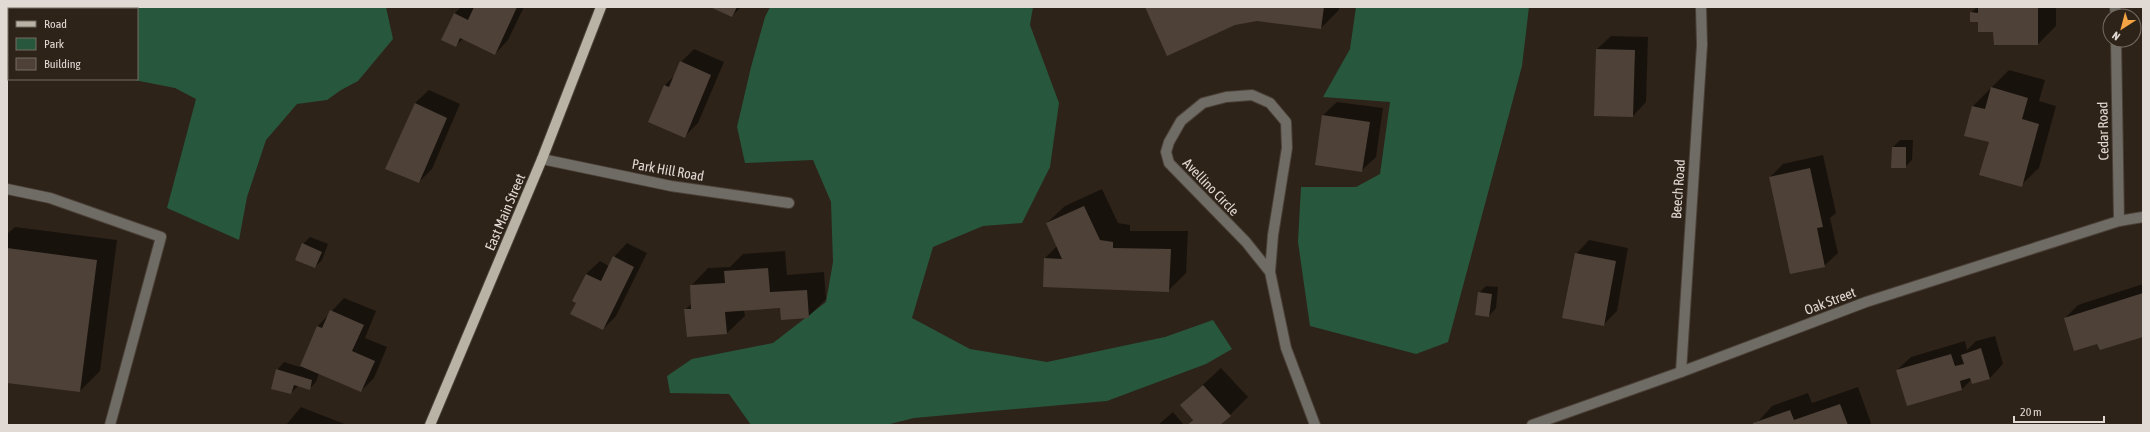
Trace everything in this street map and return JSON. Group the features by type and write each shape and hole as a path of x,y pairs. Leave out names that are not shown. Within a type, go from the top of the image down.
{"main road":[{"name":"East Main Street","path":"430,425 542,159 601,7"}],"street":[{"name":"Beech Road","path":"1681,372 1702,45 1701,7"},
{"name":"Cedar Road","path":"2116,48 2119,221"},
{"name":"Avellino Circle","path":"1270,272 1246,242 1169,163 1166,152 1168,142 1181,121 1202,103 1226,96 1252,95 1270,104 1286,122 1287,148 1273,235 1270,272 1286,348 1315,425"},
{"name":"Park Hill Road","path":"542,159 671,186 789,203"},
{"path":"7,189 50,198 160,237 110,425"},
{"name":"Oak Street","path":"1532,425 1681,372 1866,302 2119,221 2143,218"}],"green space":[{"path":"7,7 386,7 393,39 358,81 341,90 327,100 297,104 266,140 247,197 239,240 167,208 196,99 175,88 134,80 138,80 138,8 8,8 7,47"},
{"path":"770,7 1033,7 1030,25 1059,103 1050,167 1022,223 983,226 933,247 912,318 970,349 1047,362 1165,337 1213,320 1232,349 1206,364 1107,401 914,418 886,425 751,425 729,394 670,393 667,376 692,359 773,343 826,302 833,262 831,202 813,160 745,163 737,127 751,67 765,17"},
{"path":"1356,7 1529,7 1522,66 1448,342 1416,354 1310,326 1298,242 1301,187 1356,187 1380,174 1390,102 1323,97 1350,49"}],"building":[{"path":"474,7 517,7 495,55 460,38 456,47 441,40 454,13 468,20"},
{"path":"710,7 737,7 732,17"},
{"path":"1145,7 1324,7 1321,29 1257,21 1235,25 1167,56"},
{"path":"1978,7 2038,7 2038,45 1994,45 1993,32 1978,32 1978,22 1970,22 1970,12 1978,13"},
{"path":"1596,49 1635,50 1633,117 1594,116"},
{"path":"680,61 711,75 685,138 648,122 664,85 669,87"},
{"path":"1991,87 2028,98 2022,119 2039,124 2022,187 1979,175 1989,142 1964,136 1972,106 1985,109"},
{"path":"415,103 447,118 419,183 385,169"},
{"path":"1322,115 1370,122 1362,172 1315,165"},
{"path":"1892,147 1906,147 1906,168 1891,168"},
{"path":"1810,168 1823,227 1817,228 1825,267 1790,274 1769,177"},
{"path":"1084,206 1100,240 1113,242 1113,248 1171,249 1169,292 1043,287 1044,258 1062,259 1046,223"},
{"path":"302,243 322,252 315,268 295,260"},
{"path":"7,248 97,260 80,392 7,383"},
{"path":"1575,253 1616,261 1604,326 1562,318"},
{"path":"613,256 634,267 603,330 570,314 576,303 572,301 586,274 601,281"},
{"path":"768,268 770,292 807,290 809,318 781,320 780,308 725,312 727,334 687,337 684,309 691,309 690,285 725,283 724,271"},
{"path":"1478,292 1492,294 1489,317 1475,315"},
{"path":"2143,293 2143,337 2100,350 2097,344 2074,351 2064,318"},
{"path":"330,310 364,325 352,351 375,361 361,392 300,366 317,326 322,328"},
{"path":"1981,348 1990,379 1972,384 1970,378 1960,381 1962,390 1907,406 1896,370 1951,354 1955,366 1964,364 1961,355"},
{"path":"276,369 312,380 310,390 294,385 291,394 271,389"},
{"path":"1203,385 1231,416 1220,425 1187,425 1193,420 1180,405"},
{"path":"1840,404 1848,425 1753,425 1753,423 1790,410 1794,420"}]}
